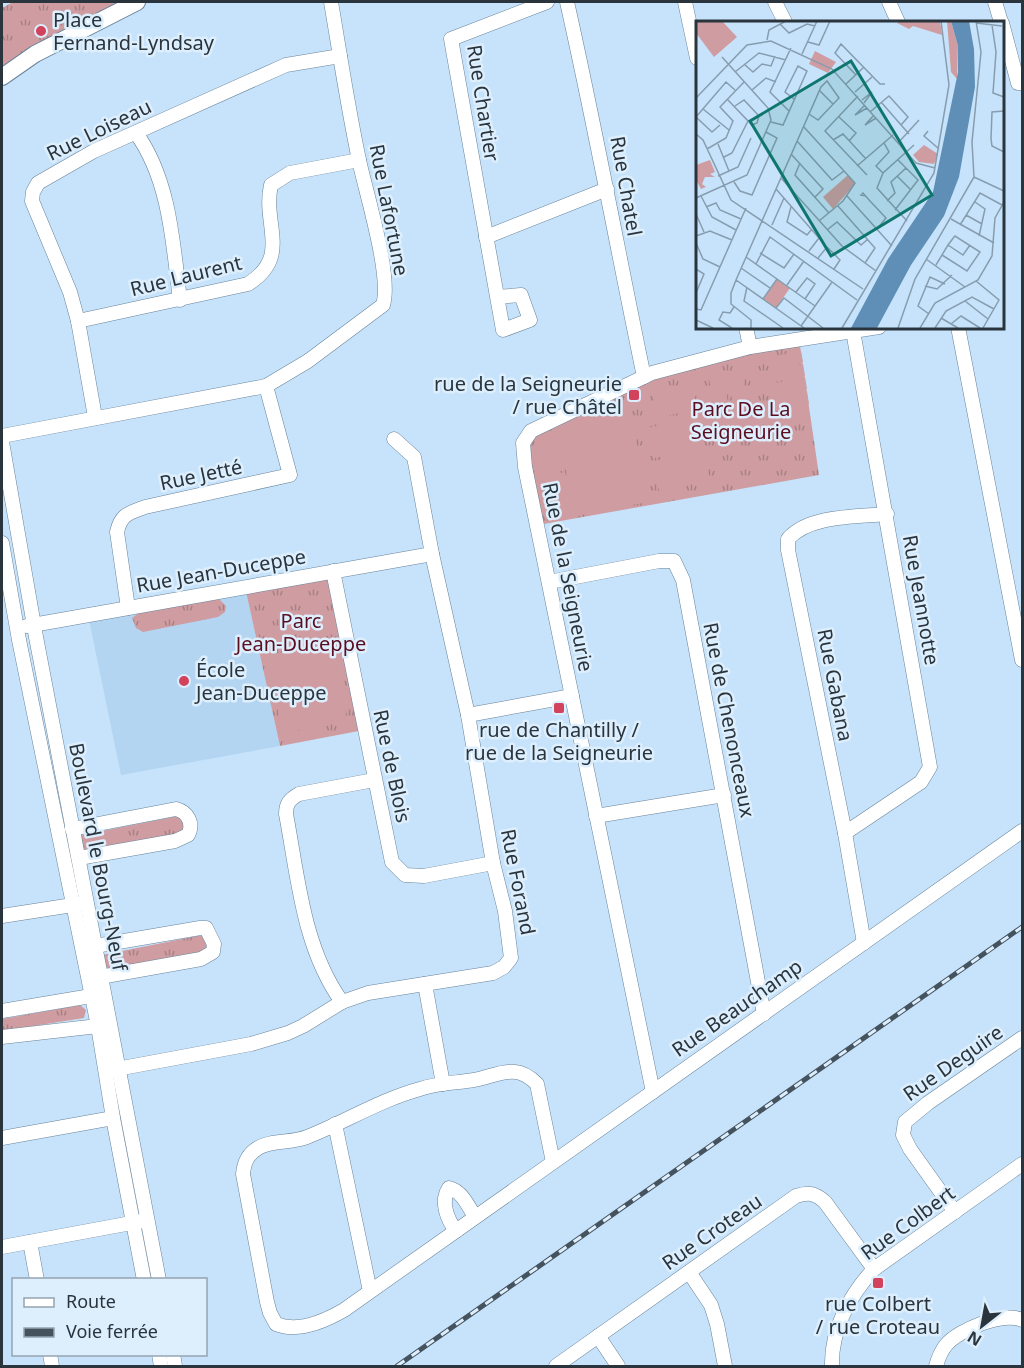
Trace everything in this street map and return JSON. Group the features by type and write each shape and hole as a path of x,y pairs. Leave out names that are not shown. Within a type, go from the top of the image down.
{"main road":[{"path":"2,77 35,54 137,2"}],"street":[{"name":"Rue Lafortune","path":"2,436 266,386 308,361 383,305 386,295 383,267 359,160 331,2"},
{"name":"Rue Chartier","path":"486,237 451,39 547,2"},
{"name":"Rue Chatel","path":"567,2 608,189 617,247 644,378"},
{"path":"685,2 696,53"},
{"path":"775,2 784,21"},
{"path":"889,2 898,21"},
{"path":"995,2 1000,21"},
{"path":"1003,30 1018,82 1023,83"},
{"name":"Rue Loiseau","path":"95,417 78,321 70,292 32,201 33,192 38,183 67,165 286,65 340,56"},
{"path":"136,133 145,146 160,182 172,238 180,300"},
{"name":"Rue Laurent","path":"78,321 248,284 259,277 273,253 267,200 271,185 290,173 359,160"},
{"path":"497,297 486,237 608,189"},
{"path":"747,328 750,347"},
{"name":"Rue de la Seigneurie","path":"653,1092 525,467 523,443 531,431 652,373 750,347 872,328"},
{"path":"958,328 1023,660"},
{"name":"Rue Jeannotte","path":"844,833 921,782 930,767 887,513 853,331"},
{"name":"Rue Jetté","path":"128,608 117,532 126,514 145,507 290,475 266,386"},
{"name":"Rue Forand","path":"112,1070 215,1052 288,1033 342,1002 368,993 493,973 504,967 511,958 505,911 493,863 468,715 432,554 414,457 394,439"},
{"name":"Boulevard le Bourg-Neuf","path":"2,442 95,946 112,1070 140,1221 144,1278"},
{"name":"Rue Gabana","path":"864,943 788,550 788,539 795,531 813,522 887,513"},
{"path":"2,545 19,543"},
{"name":"Boulevard le Bourg-Neuf","path":"2,545 72,905 98,1026 112,1070 112,1118 158,1278"},
{"name":"Rue Jean-Duceppe","path":"17,628 432,554"},
{"name":"Rue de Chenonceaux","path":"549,582 659,561 674,561 683,580 764,1014"},
{"name":"Rue de Blois","path":"333,571 392,862 405,875 424,876 493,863"},
{"path":"468,715 572,696"},
{"path":"342,1002 312,943 286,814 286,804 299,794 374,780"},
{"path":"596,816 724,795"},
{"path":"72,829 176,809 181,810 189,819 188,835 181,839 79,858"},
{"name":"Rue Beauchamp","path":"335,1124 305,1138 261,1146 251,1152 244,1163 243,1174 267,1302 276,1324 286,1328 328,1319 370,1291 1023,831"},
{"path":"2,916 87,902"},
{"path":"95,946 200,928 206,928 214,944 213,952 201,959 100,976"},
{"path":"425,984 444,1084"},
{"path":"2,1011 92,996"},
{"path":"2,1037 98,1026"},
{"name":"Rue Deguire","path":"955,1212 910,1149 903,1135 905,1122 928,1103 1023,1038"},
{"path":"370,1291 335,1124 392,1098 422,1088 512,1071 530,1077 537,1084 553,1162"},
{"path":"2,1138 112,1118"},
{"name":"Rue Colbert","path":"832,1366 836,1338 844,1312 862,1282 874,1269 1023,1164"},
{"path":"456,1231 450,1222 445,1202 444,1194 449,1188 456,1190 475,1217"},
{"name":"Rue Croteau","path":"556,1366 796,1196 808,1192 825,1202 874,1269"},
{"path":"2,1247 140,1221"},
{"path":"30,1242 37,1278"},
{"path":"690,1272 711,1305 725,1366"},
{"path":"936,1366 946,1344 980,1324 1015,1316 1023,1320"},
{"path":"598,1336 618,1366"}],"shaded area":[{"name":"École Jean-Duceppe","path":"245,587 280,746 121,775 88,615"}],"green space":[{"name":"Place Fernand-Lyndsay","path":"13,2 126,2 2,78 2,8"},
{"name":"Parc De La Seigneurie","path":"799,339 819,475 538,525 527,435 655,372"},
{"path":"801,351 803,362 772,368 770,357"},
{"path":"803,364 805,376 774,382 772,371"},
{"path":"741,373 748,405 734,407 727,376"},
{"path":"723,376 729,408 715,410 709,379"},
{"path":"805,377 807,389 777,395 775,383"},
{"path":"693,385 697,410 658,417 653,393"},
{"path":"807,391 809,404 779,410 777,397"},
{"path":"628,404 649,502 577,514 560,445 565,470 544,475 536,443 558,437 557,433"},
{"path":"731,416 738,452 720,457 711,419"},
{"path":"698,418 705,449 654,458 647,428"},
{"path":"704,452 710,481 659,490 654,461"},
{"path":"565,472 574,507 552,511 544,477"},
{"name":"Parc Jean-Duceppe","path":"333,571 364,730 280,746 245,587"},
{"path":"218,598 226,606 225,612 218,617 143,632 136,628 132,618 140,612"},
{"path":"332,645 346,713 343,722 283,733 266,655"},
{"path":"178,816 184,820 186,825 180,836 84,855 78,841 82,835"},
{"path":"204,936 209,951 109,971 103,969 102,955"},
{"path":"80,1005 86,1010 84,1018 2,1031 2,1019"}],"railway":[{"path":"397,1366 1022,927"}],"place":[{"name":"Place Fernand-Lyndsay","path":"41,31"},
{"name":"rue de la Seigneurie / rue Châtel","path":"634,395"},
{"name":"École Jean-Duceppe","path":"184,681"},
{"name":"rue de Chantilly / rue de la Seigneurie","path":"559,708"},
{"name":"rue Colbert / rue Croteau","path":"878,1283"}]}
